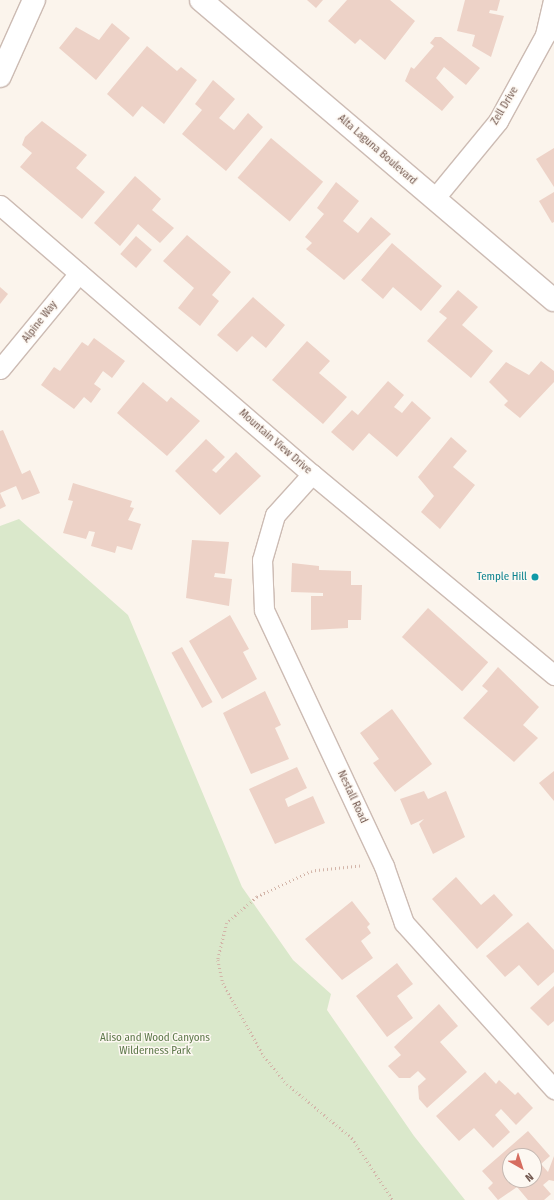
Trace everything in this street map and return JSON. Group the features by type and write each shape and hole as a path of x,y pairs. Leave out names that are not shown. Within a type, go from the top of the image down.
{"main road":[{"path":"0,76 34,0"},
{"name":"Alta Laguna Boulevard","path":"201,0 554,300"}],"street":[{"name":"Zell Drive","path":"434,199 498,121 545,35 553,0"},
{"name":"Mountain View Drive","path":"0,206 312,474 554,675"},
{"name":"Alpine Way","path":"0,369 79,273"},
{"name":"Nestall Road","path":"312,474 275,515 262,560 264,610 384,866 404,923 554,1089"}],"path":[{"path":"384,866 332,867 299,875 273,887 242,907 227,923 218,960 223,983 264,1056 287,1084 352,1138 393,1200"}],"green space":[{"name":"Aliso and Wood Canyons Wilderness Park","path":"19,519 128,615 242,887 293,960 331,994 327,1010 414,1136 465,1200 0,1200 0,526"}],"building":[{"path":"307,0 323,0 316,8"},
{"path":"347,0 390,0 415,21 385,60 360,39 355,44 328,21"},
{"path":"465,0 500,0 497,11 490,10 489,13 504,16 491,57 472,46 475,35 457,31"},
{"path":"112,23 130,38 96,80 59,48 76,27 99,40"},
{"path":"435,37 441,37 480,68 466,85 444,67 436,78 454,97 442,111 405,81 411,67 414,69 434,46 430,43"},
{"path":"147,46 177,71 181,67 197,80 164,124 142,106 133,117 107,94"},
{"path":"213,80 235,99 219,118 234,130 248,113 263,127 226,171 182,134 202,110 195,104"},
{"path":"42,121 87,155 76,168 105,192 82,219 20,167 32,153 22,145 25,137"},
{"path":"271,138 323,182 290,222 238,178"},
{"path":"554,148 554,187 536,159"},
{"path":"135,176 161,199 152,210 174,228 160,243 138,224 120,246 94,223"},
{"path":"336,182 359,201 343,221 358,233 371,217 391,234 344,280 306,249 312,243 305,237 324,214 317,208"},
{"path":"554,192 554,222 552,223 539,201"},
{"path":"187,235 231,272 212,295 219,301 200,326 178,308 194,288 163,261"},
{"path":"136,236 152,250 136,268 120,254"},
{"path":"392,243 442,286 421,311 393,287 383,299 361,280"},
{"path":"0,287 8,294 0,304"},
{"path":"458,290 478,307 462,325 493,351 471,378 427,341 447,318 439,312"},
{"path":"253,297 285,325 266,348 252,336 237,352 217,335"},
{"path":"94,338 125,361 112,378 103,371 94,384 101,389 91,403 84,397 74,409 41,385 54,367 60,371 82,342 88,346"},
{"path":"307,341 330,361 319,373 347,397 323,424 272,380"},
{"path":"541,361 554,371 554,382 520,418 504,405 508,401 489,382 506,362 529,375"},
{"path":"388,381 404,395 394,407 402,413 412,401 431,418 397,457 369,433 353,451 331,432 352,410 358,415"},
{"path":"143,382 167,402 171,397 200,421 167,456 117,413"},
{"path":"3,430 22,474 30,470 40,493 22,500 16,486 0,493 0,431"},
{"path":"451,437 467,451 453,467 475,485 440,529 421,512 434,496 418,477"},
{"path":"206,439 225,457 212,470 216,473 236,452 261,476 220,515 175,471"},
{"path":"73,483 132,501 130,507 134,508 128,520 141,524 132,550 117,546 115,553 91,546 95,532 89,531 86,539 63,533 73,501 68,500"},
{"path":"0,493 6,506 0,509"},
{"path":"192,540 229,542 225,574 215,573 214,577 232,579 229,606 186,598"},
{"path":"292,563 319,566 319,570 351,571 351,585 362,585 361,620 348,620 348,628 311,630 311,596 323,596 323,593 291,592"},
{"path":"428,608 488,662 462,691 402,637"},
{"path":"230,615 249,649 243,652 257,679 222,699 189,641"},
{"path":"182,647 213,702 202,708 172,653"},
{"path":"498,667 539,707 523,725 538,738 514,762 463,718 488,691 482,686"},
{"path":"265,691 281,725 275,728 289,759 251,774 223,713"},
{"path":"392,709 432,764 395,792 373,763 379,759 360,733"},
{"path":"297,767 307,788 285,799 288,807 313,796 325,823 275,844 249,789"},
{"path":"554,771 554,801 539,783"},
{"path":"424,791 428,799 446,791 465,837 433,854 419,824 424,819 411,825 400,799"},
{"path":"456,877 481,905 494,894 513,915 477,949 432,899"},
{"path":"352,901 370,924 367,927 371,933 361,941 373,958 342,980 305,939"},
{"path":"528,922 554,950 554,972 538,986 519,965 505,977 486,956"},
{"path":"397,963 413,984 397,996 413,1018 387,1037 356,996"},
{"path":"554,986 554,1021 548,1026 530,1008"},
{"path":"439,1004 458,1026 440,1042 467,1072 427,1108 419,1099 418,1086 426,1079 418,1071 410,1078 399,1078 388,1066 401,1055 394,1047"},
{"path":"485,1072 496,1084 499,1080 515,1095 518,1092 533,1108 516,1125 501,1109 495,1115 510,1132 493,1148 474,1128 459,1141 436,1116"},
{"path":"528,1131 550,1156 542,1163 542,1148 508,1148"},
{"path":"502,1154 502,1188 516,1188 498,1200 488,1188 493,1183 482,1171"},
{"path":"554,1156 554,1181 549,1180 543,1185 551,1194 544,1200 528,1200 518,1188 542,1188 542,1165 548,1172"}],"place":[{"name":"Temple Hill","path":"535,577"}]}
